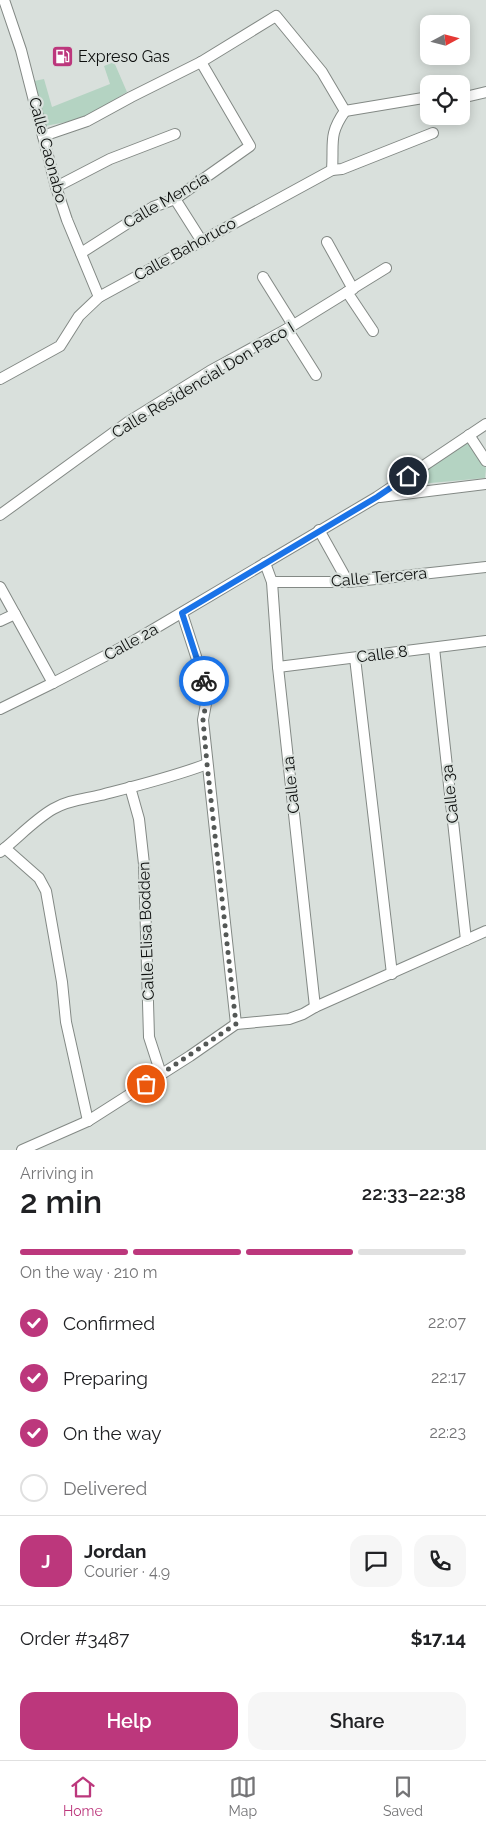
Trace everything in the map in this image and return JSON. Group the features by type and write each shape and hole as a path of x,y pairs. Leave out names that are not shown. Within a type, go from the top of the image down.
{"street":[{"name":"Calle Caonabo","path":"4,0 21,50 56,187 99,297"},
{"path":"43,136 87,121 131,96 201,62 276,16 322,72 346,111"},
{"name":"Calle Mencía","path":"81,253 153,207 175,199 250,146 201,62"},
{"path":"470,96 486,92"},
{"path":"332,170 332,134 338,121 346,111 420,99"},
{"name":"Calle Bahoruco","path":"0,379 60,346 79,316 99,297 332,170 342,169 433,133"},
{"path":"56,187 110,159 175,134"},
{"path":"175,199 202,240"},
{"path":"327,242 350,290 373,331"},
{"name":"Calle Residencial Don Paco I","path":"0,515 128,422 210,371 290,327 386,268"},
{"path":"263,277 316,374"},
{"name":"Calle 2a","path":"0,709 53,684 182,613 377,497 486,424"},
{"path":"469,435 486,461"},
{"path":"377,497 486,484"},
{"path":"319,530 348,582"},
{"name":"Calle 1a","path":"265,563 272,582 278,667 315,1007"},
{"name":"Calle Tercera","path":"272,582 348,582 486,567"},
{"path":"0,588 53,684"},
{"path":"182,613 203,678 207,698 203,720 236,1024"},
{"path":"0,620 14,614"},
{"name":"Calle 8","path":"278,667 486,642"},
{"name":"Calle 3a","path":"434,648 466,940"},
{"path":"355,658 392,974"},
{"path":"88,1121 66,1022 62,982 46,891 38,878 3,850 21,833 59,806 75,800 99,796 190,771 207,764"},
{"name":"Calle Elisa Bodden","path":"130,787 139,819 144,864 149,1037 161,1074"},
{"path":"22,1150 88,1121 236,1024 289,1019 303,1014 486,931"}],"green space":[{"path":"114,62 127,92 83,119 45,126 34,81 44,79 52,107 110,84 104,66"},
{"path":"468,443 486,468 485,478 420,484 418,477 421,474"}],"way so far":[{"path":"146,1084 236,1024 207,764 203,720 207,698 204,681"}],"place":[{"name":"Expreso Gas","path":"62,56"}],"route":[{"path":"204,681 182,613 377,497 408,476"}]}
